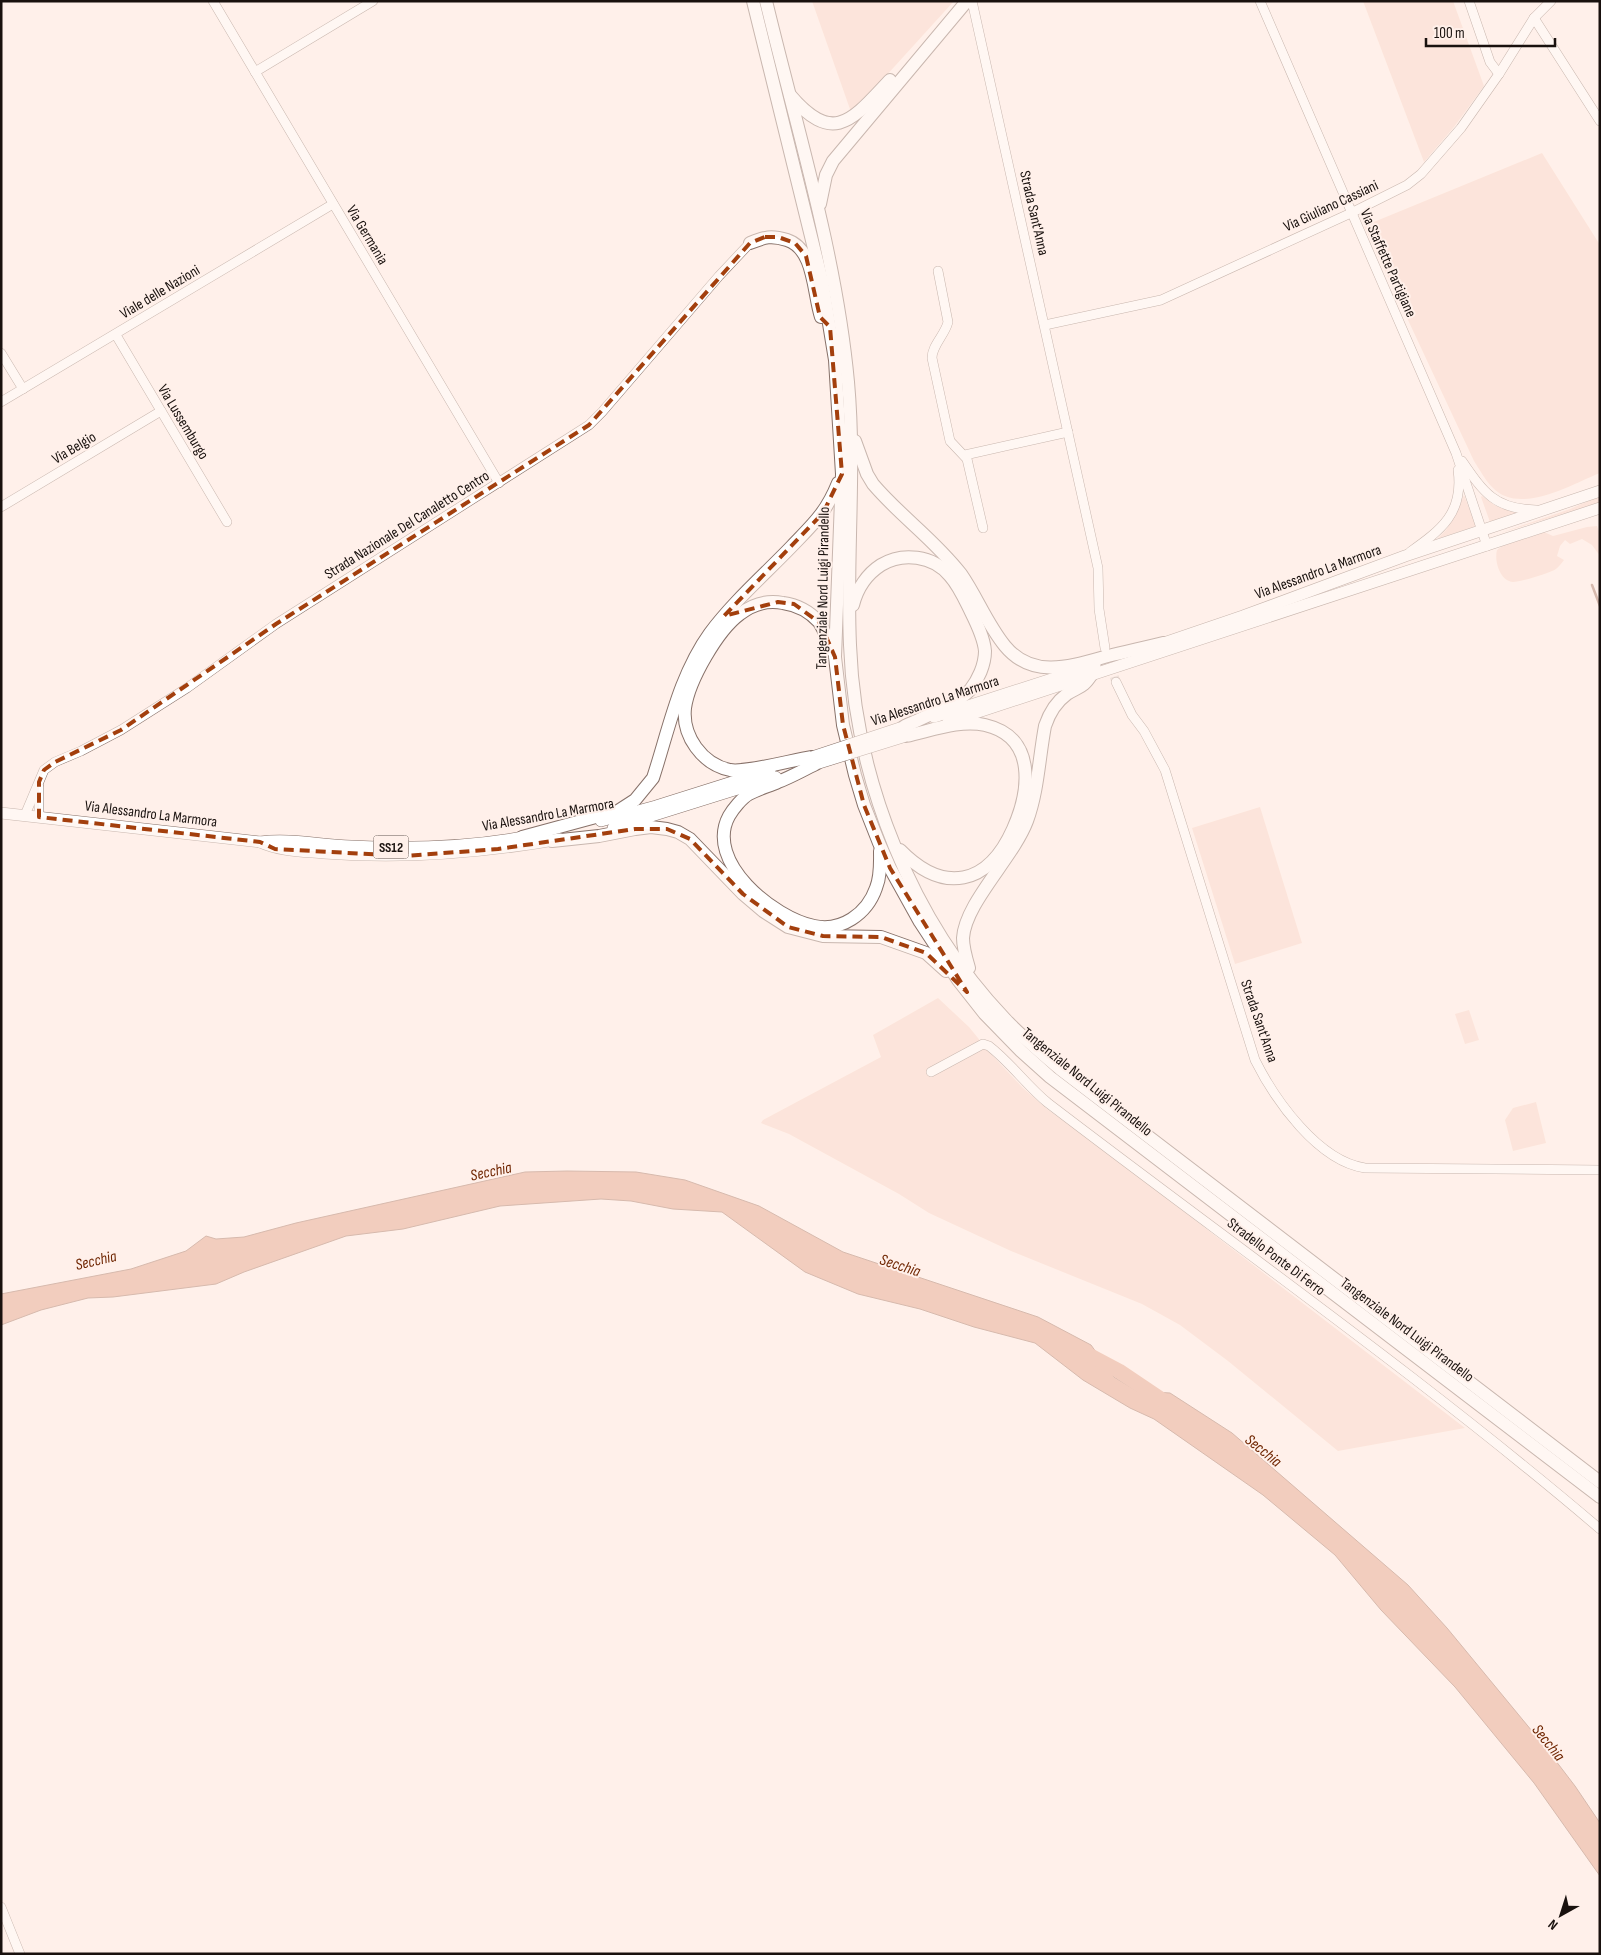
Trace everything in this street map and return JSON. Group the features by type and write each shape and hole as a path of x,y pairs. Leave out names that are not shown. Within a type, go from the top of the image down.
{"highway":[{"name":"Tangenziale Nord Luigi Pirandello","path":"753,1 822,281 835,360 842,474 835,657 843,724 864,805 890,868 920,922 971,987 1028,1042 1060,1069 1600,1482"},
{"name":"Tangenziale Nord Luigi Pirandello","path":"766,1 812,185 834,286 848,379 852,432 849,622 853,691 857,721 874,790 893,843 929,917 971,987 1002,1033 1050,1078 1600,1497"},
{"path":"788,93 808,115 817,121 827,124 837,123 850,118 863,109 967,1"},
{"path":"818,216 822,188 833,161 967,1"},
{"path":"750,243 765,237 778,237 795,243 806,256 820,317 830,327"},
{"path":"852,432 867,474 873,484 947,557 973,592 998,636 1016,657 1035,665 1062,668 1163,643"},
{"path":"522,837 618,810 635,800 646,788 653,778 682,686 699,650 740,600 823,513 832,499 842,474"},
{"path":"849,622 854,600 870,573 887,561 900,557 923,559 933,563 950,575 965,599 979,628 985,652 982,669 970,690 959,699 905,732"},
{"path":"814,761 744,770 731,770 718,766 704,758 695,747 686,727 685,708 694,678 718,637 740,614 763,603 794,604 809,612 820,623 835,657"},
{"path":"971,987 963,938 968,917 1008,857 1027,821 1048,717 1060,700 1084,685 1092,674"},
{"path":"893,843 917,866 928,873 944,877 962,878 979,872 993,861 1010,835 1024,800 1027,783 1021,753 1015,744 1006,736 986,725 959,724 905,732"},
{"path":"814,761 749,794 729,817 724,844 729,862 741,879 762,898 798,922 815,927 833,927 847,922 862,912 871,900 877,887 880,871 879,843"},
{"path":"552,841 599,836 635,829 667,829 678,832 690,840 743,894 763,911 788,927 823,936 881,937 926,953 971,987"}],"main road":[{"name":"Via Alessandro La Marmora","path":"905,732 1243,616 1405,556 1600,491"},
{"name":"Via Alessandro La Marmora","path":"260,842 275,849 349,855 405,856 451,854 552,841 588,834 627,824 814,761 1092,674 1600,508"},
{"name":"Via Alessandro La Marmora","path":"1,813 260,842 276,840 350,846 448,846 522,837 623,816 814,761"}],"street":[{"name":"Via Germania","path":"213,1 499,483"},
{"name":"Strada Sant'Anna","path":"972,1 1098,568 1099,609 1105,648"},
{"name":"Via Staffette Partigiane","path":"1260,1 1456,453 1487,546"},
{"path":"1469,1 1490,62 1499,74"},
{"name":"Via Giuliano Cassiani","path":"1045,325 1161,300 1351,213 1407,185 1421,174 1461,128 1499,74 1534,18 1551,1"},
{"path":"255,72 370,2"},
{"path":"1534,18 1600,121"},
{"name":"Viale delle Nazioni","path":"1,402 333,204"},
{"name":"Strada Nazionale Del Canaletto Centro","path":"25,815 44,770 54,762 81,751 121,730 187,688 276,624 596,420 750,243"},
{"path":"938,271 948,322 933,351 932,358 950,440 965,455 968,461 983,528"},
{"name":"Via Lussemburgo","path":"116,335 227,522"},
{"path":"1,353 23,389"},
{"name":"Via Belgio","path":"1,507 161,412"},
{"path":"965,455 1068,432"},
{"path":"1456,453 1484,492 1499,503 1511,507 1540,511"},
{"name":"Via Staffette Partigiane","path":"1405,556 1442,528 1452,514 1460,480 1456,453"},
{"name":"Strada Sant'Anna","path":"1116,682 1132,716 1144,731 1165,770 1256,1060 1266,1082 1277,1098 1323,1149 1345,1164 1364,1168 1600,1170"},
{"path":"39,782 40,817"},
{"name":"Stradello Ponte Di Ferro","path":"931,1072 983,1044 989,1046 1047,1102 1296,1289 1540,1478 1600,1529"},
{"path":"1,1907 20,1954"}],"highlighted area":[{"path":"765,237 778,237 795,243 806,256 820,317 830,327 842,474 823,513 724,616 778,602 794,604 820,623 835,657 843,725 864,805 890,868 967,992 926,953 881,937 823,936 788,927 743,894 690,839 667,829 635,829 498,849 405,856 275,849 260,842 39,817 39,782 44,770 55,762 121,730 276,624 589,425 750,243"}],"shaded area":[{"path":"812,1 954,1 851,112"},
{"path":"1363,1 1453,1 1484,86 1454,127 1424,162"},
{"path":"1542,153 1600,245 1600,473 1545,495 1516,499 1503,495 1492,487 1474,461 1364,226"},
{"path":"1464,495 1476,526 1437,539 1453,519"},
{"path":"1482,496 1496,506 1519,512 1490,522"},
{"path":"1600,496 1600,503 1500,533 1570,509"},
{"path":"1597,526 1600,534 1600,556 1592,545 1582,539 1570,544 1565,540 1560,546 1557,556 1564,560 1553,571 1513,582 1508,581 1499,570 1496,554 1497,550 1502,546 1544,532 1553,536"},
{"path":"1260,807 1302,943 1235,964 1192,828"},
{"path":"938,998 969,1027 1023,1088 1047,1109 1100,1147 1465,1428 1338,1451 1228,1361 1180,1325 1142,1304 1011,1251 929,1213 899,1194 789,1134 761,1123 763,1120 881,1057 873,1035"},
{"path":"1469,1010 1479,1040 1465,1044 1455,1014"},
{"path":"1536,1102 1546,1143 1513,1151 1505,1120 1513,1108"},
{"path":"525,1172 636,1172 685,1180 759,1206 843,1252 1038,1317 1091,1345 1114,1377 1137,1391 1170,1393 1232,1433 1408,1585 1447,1628 1546,1748 1600,1823 1600,1876 1534,1783 1455,1687 1381,1610 1335,1555 1263,1495 1154,1419 1130,1408 1083,1380 1035,1343 974,1327 920,1309 858,1294 805,1272 722,1212 673,1209 631,1201 601,1199 500,1206 403,1229 346,1236 244,1272 216,1284 113,1297 88,1298 41,1310 1,1325 1,1294 131,1269 186,1251 206,1236 216,1239 244,1237 296,1223"}],"waterway":[{"path":"1592,585 1600,606"},
{"name":"Secchia","path":"1087,1354 1119,1371 1165,1402"}],"tunnel":[{"path":"1106,651 1116,682"}]}
